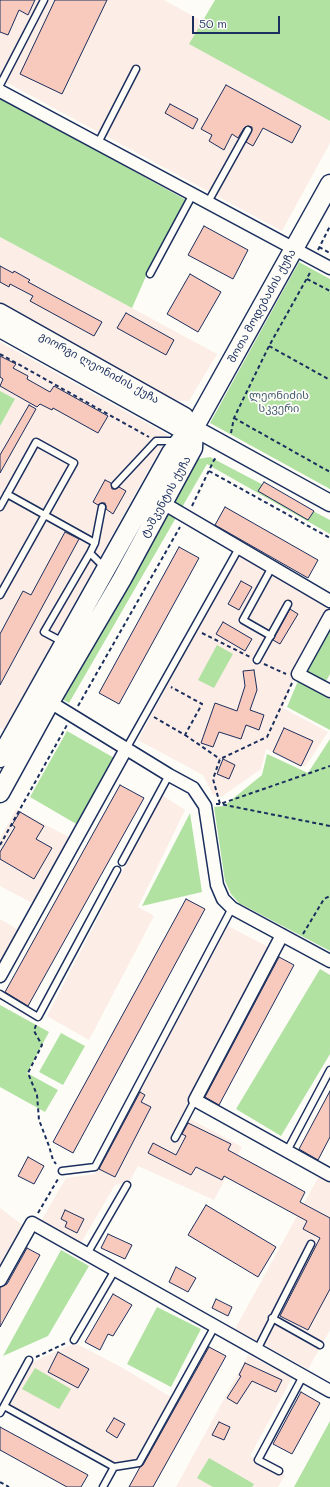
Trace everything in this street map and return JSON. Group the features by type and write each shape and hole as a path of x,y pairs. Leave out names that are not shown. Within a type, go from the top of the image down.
{"main road":[{"name":"შოთა მოდებაძის ქუჩა","path":"194,428 330,184"},
{"name":"ტაშკენტის ქუჩა","path":"3,747 65,643 171,453 180,441 194,428"},
{"name":"ტაშკენტის ქუჩა","path":"0,792 50,702 118,586 193,448 194,428"}],"street":[{"path":"0,91 330,268"},
{"name":"გიორგი ლეონიძის ქუჩა","path":"0,312 185,416 194,428 330,503"},
{"name":"გიორგი ლეონიძის ქუჩა","path":"0,329 178,428 194,428"},
{"path":"163,503 330,601"},
{"path":"330,616 296,676 330,691"},
{"path":"50,702 169,776 193,788 205,806 217,885 223,899 232,908 330,961"},
{"path":"0,976 126,749"},
{"path":"282,935 195,1100 330,1175"},
{"path":"0,1280 32,1223 330,1391"}],"lane":[{"path":"0,85 44,0"},
{"path":"98,143 136,70"},
{"path":"208,202 248,130"},
{"path":"150,274 193,194"},
{"path":"115,485 156,440 180,441"},
{"path":"0,507 36,442 74,464 0,595"},
{"path":"7,494 95,543"},
{"path":"65,643 44,632 95,543 102,507"},
{"path":"126,749 239,548"},
{"path":"90,553 106,569"},
{"path":"271,636 243,620 272,567"},
{"path":"257,660 288,604"},
{"path":"122,862 169,776"},
{"path":"0,994 38,1016 117,870"},
{"path":"62,1171 95,1167 232,908"},
{"path":"287,1151 330,1070"},
{"path":"175,1138 195,1100"},
{"path":"87,1254 127,1185"},
{"path":"257,1350 311,1244"},
{"path":"74,1340 115,1270"},
{"path":"272,1318 320,1345"},
{"path":"4,1406 114,1467 139,1463 215,1326"},
{"path":"0,1413 29,1360"},
{"path":"279,1471 258,1460 304,1376"},
{"path":"103,1487 114,1467"}],"path":[{"path":"0,844 187,516 214,460 228,447 234,418 269,346 317,261 319,247 330,226"},
{"path":"319,247 330,253"},
{"path":"307,278 330,291"},
{"path":"269,346 330,380"},
{"path":"0,354 156,440"},
{"path":"234,418 330,472"},
{"path":"209,471 330,538"},
{"path":"194,628 257,660 296,676 267,737 220,759 213,779 220,804"},
{"path":"163,682 202,704 185,735"},
{"path":"146,713 185,735 220,759"},
{"path":"205,806 220,804 330,766"},
{"path":"220,804 330,826"},
{"path":"298,943 324,899 330,896"},
{"path":"32,1223 62,1171 53,1160 39,1120 37,1095 28,1073 42,1045 34,1031 38,1016"},
{"path":"29,1360 74,1340"},
{"path":"0,1482 9,1487"}],"shaded area":[{"path":"0,0 164,0 202,21 190,44 330,121 330,143 282,231 0,79"},
{"path":"0,237 217,354 189,401 173,400 0,303"},
{"path":"0,342 168,435 4,730 0,728 0,426 15,399 0,391"},
{"path":"239,551 330,604 330,611 296,672 283,708 328,732 305,767 266,749 261,769 221,797 213,795 203,775 138,740"},
{"path":"162,795 185,810 138,907 154,916 89,1040 47,1016"},
{"path":"16,809 72,839 36,905 0,886 0,839"},
{"path":"0,919 20,931 0,967"},
{"path":"228,926 270,948 183,1115 242,1147 214,1200 138,1166 129,1182 115,1185 81,1243 40,1223 66,1178 95,1174"},
{"path":"319,1176 330,1182 330,1330 308,1369 235,1329"},
{"path":"0,1208 24,1226 0,1267"},
{"path":"75,1343 121,1367 171,1397 136,1459 113,1463 10,1405 33,1362"},
{"path":"248,1355 292,1378 250,1456 285,1475 278,1487 176,1487"}],"green space":[{"path":"215,0 330,0 330,121 189,44"},
{"path":"0,97 186,200 147,274 132,308 0,237"},
{"name":"ლეონიძის სკვერი","path":"299,262 330,279 330,489 210,423"},
{"path":"0,391 15,399 0,426"},
{"path":"210,457 330,520 330,534 207,464 69,703 60,698 129,586 198,459"},
{"path":"330,625 330,674 325,683 304,671"},
{"path":"217,645 233,654 214,688 198,680"},
{"path":"298,681 330,699 330,730 287,707"},
{"path":"67,731 116,759 78,825 30,797"},
{"path":"330,739 330,951 239,903 231,894 225,881 214,807 224,806 262,775 267,754 308,773"},
{"path":"190,813 202,892 142,906"},
{"path":"320,969 330,975 330,1054 281,1136 236,1109"},
{"path":"0,1005 49,1032 27,1073 58,1090 45,1112 0,1087"},
{"path":"61,1033 85,1046 63,1085 39,1072"},
{"path":"61,1250 89,1266 48,1336 3,1356"},
{"path":"157,1307 201,1329 171,1387 127,1364"},
{"path":"35,1368 71,1389 59,1409 22,1389"},
{"path":"330,1421 330,1487 294,1487"},
{"path":"209,1458 254,1484 252,1487 213,1487 197,1478"}],"building":[{"path":"0,0 35,0 28,15 19,10 8,35 0,32"},
{"path":"55,0 107,0 62,94 20,74"},
{"path":"226,85 301,126 292,143 263,128 253,146 246,142 252,130 252,127 248,126 244,128 238,138 232,134 224,150 209,141 212,135 201,129"},
{"path":"170,104 198,119 193,129 165,113"},
{"path":"204,226 248,250 233,279 188,255"},
{"path":"0,266 13,273 14,271 30,280 28,282 102,322 94,336 30,301 33,296 10,284 9,287 0,282"},
{"path":"190,274 221,292 198,332 167,314"},
{"path":"126,313 174,340 166,355 117,328"},
{"path":"0,356 16,364 13,368 28,376 27,379 50,392 54,386 108,416 98,433 53,408 52,410 40,404 37,407 0,386 3,379 0,377"},
{"path":"29,405 36,409 0,473 0,455"},
{"path":"105,480 111,483 112,489 119,487 126,491 113,514 106,509 105,503 98,505 93,502"},
{"path":"264,482 314,511 308,520 258,491"},
{"path":"225,507 318,560 308,578 215,525"},
{"path":"65,532 79,539 0,685 0,634 23,591 31,595"},
{"path":"179,547 199,558 119,704 99,693"},
{"path":"241,581 252,587 239,610 228,604"},
{"path":"290,609 298,614 280,644 273,640"},
{"path":"223,622 252,639 245,651 216,634"},
{"path":"254,670 257,690 250,710 264,715 259,730 246,725 241,739 219,732 213,747 201,743 215,703 237,711 245,686 243,671"},
{"path":"284,728 313,741 301,766 273,752"},
{"path":"223,759 235,765 229,779 217,774"},
{"path":"120,785 144,798 28,1006 5,992"},
{"path":"20,812 44,826 36,839 52,848 34,879 0,859 0,852 15,827 12,825"},
{"path":"186,899 205,909 73,1153 53,1142"},
{"path":"279,957 294,965 219,1105 205,1097"},
{"path":"330,1091 330,1137 318,1160 299,1149"},
{"path":"140,1092 145,1095 141,1102 151,1107 115,1177 99,1169"},
{"path":"188,1123 231,1144 228,1150 305,1192 300,1202 330,1218 330,1289 308,1330 280,1316 320,1238 303,1229 307,1221 224,1176 222,1180 196,1167 191,1175 148,1153 153,1143 176,1155 186,1136 182,1134"},
{"path":"28,1157 44,1166 34,1184 18,1176"},
{"path":"206,1205 276,1247 258,1277 188,1235"},
{"path":"65,1210 84,1219 77,1233 65,1227 67,1222 61,1219"},
{"path":"108,1234 132,1245 125,1259 101,1248"},
{"path":"27,1248 40,1255 0,1327 0,1287 7,1284"},
{"path":"176,1267 196,1278 188,1292 169,1282"},
{"path":"113,1294 132,1305 113,1336 108,1334 100,1350 85,1342"},
{"path":"216,1299 232,1307 228,1316 212,1308"},
{"path":"209,1347 226,1356 153,1487 129,1487 140,1467 143,1465"},
{"path":"58,1352 89,1369 78,1388 48,1372"},
{"path":"245,1363 282,1380 276,1392 252,1381 237,1404 227,1398 241,1376 239,1375"},
{"path":"301,1392 320,1403 292,1454 273,1444"},
{"path":"114,1418 125,1424 117,1438 106,1431"},
{"path":"219,1422 230,1427 224,1440 212,1435"},
{"path":"0,1427 88,1475 81,1487 67,1487 0,1450"}]}
